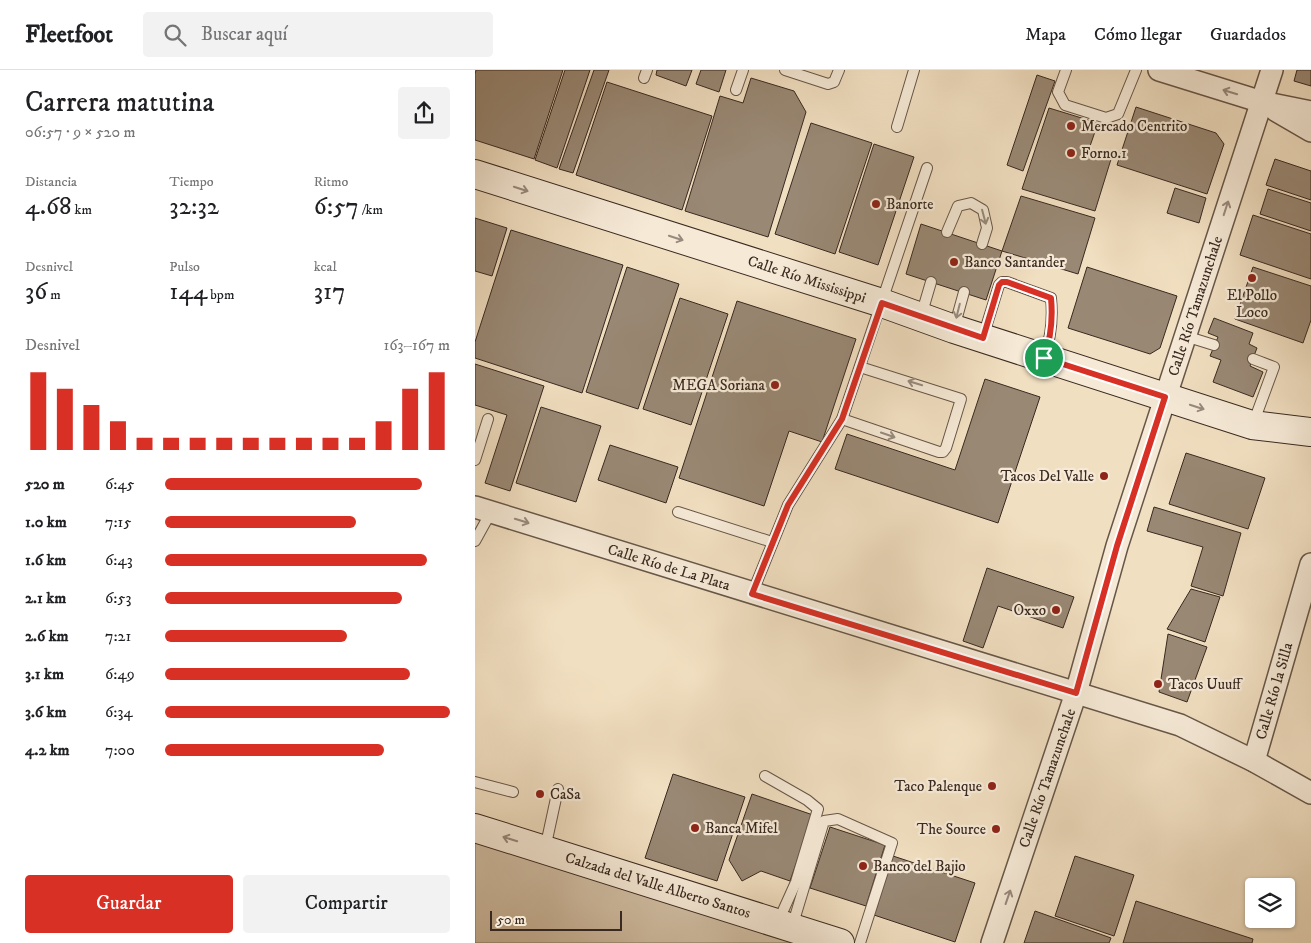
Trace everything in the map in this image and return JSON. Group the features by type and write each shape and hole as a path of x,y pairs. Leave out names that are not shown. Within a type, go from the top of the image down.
{"street":[{"path":"1159,70 1262,102 1311,112"},
{"name":"Calle Río Tamazunchale","path":"992,943 1076,693 1117,546 1272,70"},
{"path":"1262,102 1311,131"},
{"name":"Calle Río Mississippi","path":"475,174 882,303 954,329 1252,425 1311,432"},
{"name":"Calle Río de La Plata","path":"483,509 752,594 1180,725 1254,760 1311,793"},
{"name":"Calle Río la Silla","path":"1254,760 1311,564"},
{"name":"Calzada del Valle Alberto Santos","path":"475,828 840,943"}],"lane":[{"path":"736,90 743,70"},
{"path":"785,70 828,84 834,82 839,70"},
{"path":"897,127 915,70"},
{"path":"1067,70 1057,92 1065,105 1106,118 1118,114 1136,70"},
{"path":"752,594 788,505 842,419 927,168"},
{"path":"947,232 958,206 971,203 983,210 987,228 982,244"},
{"path":"921,317 931,282"},
{"path":"983,338 1000,283 1007,282 1051,298 1051,332 1044,358"},
{"path":"954,329 964,292"},
{"path":"1185,336 1215,346"},
{"path":"1252,425 1273,367 1253,359"},
{"path":"842,419 939,452 943,452 946,448 961,399 860,367"},
{"path":"475,460 488,420"},
{"path":"475,541 483,509"},
{"path":"678,512 772,542"},
{"path":"765,776 807,800 818,809 784,925"},
{"path":"475,782 513,792"},
{"path":"545,850 558,789"},
{"path":"784,925 825,821 838,819 892,843 860,943"}],"shaded area":[{"path":"475,839 801,943 475,943"}],"building":[{"path":"476,70 563,70 534,159 475,140"},
{"path":"565,70 590,70 557,168 535,160"},
{"path":"594,70 609,70 573,173 559,169"},
{"path":"657,70 692,70 686,86 656,75"},
{"path":"701,70 726,70 719,92 696,84"},
{"path":"1297,70 1311,70 1311,86 1294,81"},
{"path":"1037,75 1055,81 1023,171 1007,165"},
{"path":"751,78 794,91 806,112 768,237 685,211 720,96 743,103"},
{"path":"607,82 712,116 682,210 576,175"},
{"path":"1136,107 1216,133 1224,144 1207,194 1117,165"},
{"path":"1049,108 1098,123 1089,149 1112,156 1095,211 1022,189"},
{"path":"811,123 872,143 835,254 775,234"},
{"name":"Banorte","path":"874,144 914,157 878,265 839,252"},
{"path":"1275,159 1311,171 1311,200 1266,185"},
{"path":"1175,188 1206,198 1199,223 1167,213"},
{"path":"1268,189 1311,203 1311,231 1260,214"},
{"path":"1021,196 1095,218 1078,274 1002,251"},
{"path":"1253,215 1311,234 1311,279 1240,255"},
{"path":"475,218 507,228 492,276 475,271"},
{"name":"Banco Santander","path":"921,224 1002,251 986,300 906,274"},
{"path":"511,230 623,265 582,393 475,358 475,342"},
{"path":"627,267 679,284 638,409 586,392"},
{"path":"1087,267 1177,296 1160,348 1150,354 1068,328"},
{"path":"1253,267 1311,286 1311,320 1303,343 1235,319"},
{"path":"680,298 728,314 691,425 643,409"},
{"name":"MEGA Soriana","path":"737,301 856,339 822,442 789,431 764,506 679,478"},
{"path":"1214,318 1253,333 1249,344 1257,348 1250,366 1263,372 1253,397 1213,382 1221,360 1210,356 1218,337 1208,333"},
{"path":"475,364 544,386 510,491 485,483 507,415 475,405"},
{"path":"985,379 1040,397 998,523 835,469 847,434 955,470"},
{"path":"541,407 601,426 576,502 516,483"},
{"path":"610,445 678,467 666,503 598,480"},
{"path":"1186,453 1265,478 1248,529 1169,504"},
{"path":"1154,507 1241,533 1223,596 1191,586 1203,547 1147,531"},
{"path":"987,568 1074,597 1063,628 998,606 983,648 963,641"},
{"path":"1191,589 1220,597 1205,642 1167,629"},
{"path":"1168,634 1207,647 1187,702 1159,692"},
{"name":"Banca Mifel","path":"673,774 745,797 717,881 645,858"},
{"path":"752,794 813,815 790,881 761,871 742,881 729,860"},
{"path":"830,827 885,845 866,906 810,888"},
{"path":"893,856 975,883 955,942 874,915"},
{"path":"1075,856 1134,875 1114,936 1055,916"},
{"path":"1136,901 1253,939 1252,943 1123,943"},
{"path":"1035,911 1111,938 1109,943 1024,943"}],"place":[{"name":"Mercado Centrito","path":"1071,126"},
{"name":"Forno.1","path":"1071,153"},
{"name":"Banorte","path":"876,204"},
{"name":"Banco Santander","path":"954,262"},
{"name":"El Pollo Loco","path":"1252,278"},
{"name":"MEGA Soriana","path":"775,385"},
{"name":"Tacos Del Valle","path":"1104,476"},
{"name":"Oxxo","path":"1056,610"},
{"name":"Tacos Uuuff","path":"1158,684"},
{"name":"Taco Palenque","path":"992,786"},
{"name":"CaSa","path":"540,794"},
{"name":"Banca Mifel","path":"695,828"},
{"name":"The Source","path":"996,829"},
{"name":"Banco del Bajio","path":"863,866"}],"route":[{"path":"1007,282 1049,296 1051,298 1051,332 1044,358 1165,397 1117,546 1076,693 752,594 788,505 842,419 882,303 983,338 1000,283 1007,282"}]}
